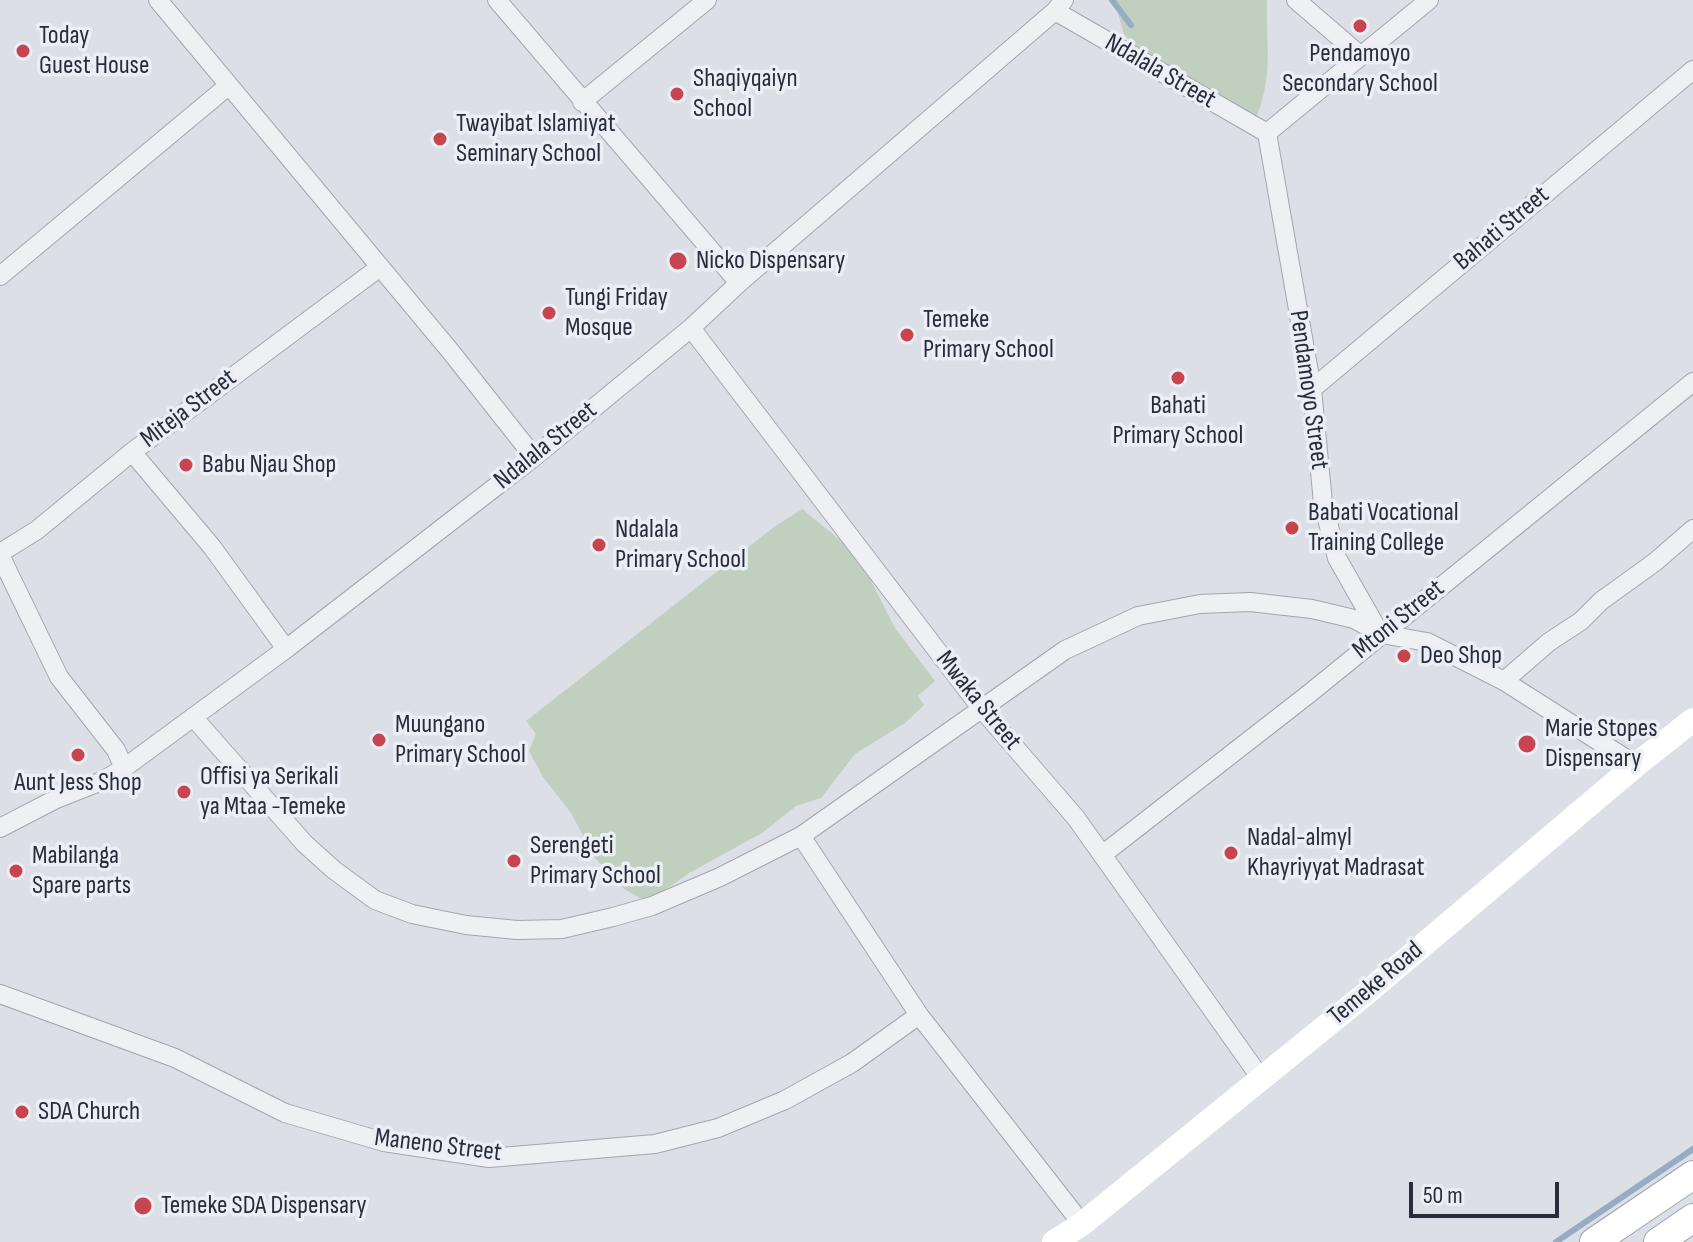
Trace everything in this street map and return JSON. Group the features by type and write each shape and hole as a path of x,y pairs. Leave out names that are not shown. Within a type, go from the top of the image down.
{"main road":[{"path":"1594,1242 1693,1175"},
{"path":"1658,1242 1693,1218"}],"street":[{"path":"158,0 534,457"},
{"path":"497,0 739,283"},
{"path":"582,102 707,0"},
{"path":"1296,0 1361,56"},
{"path":"1266,133 1429,0"},
{"name":"Ndalala Street","path":"0,828 124,768 286,649 534,457 691,328 1059,6 1266,133"},
{"name":"Bahati Street","path":"1312,389 1693,70"},
{"path":"0,276 228,86"},
{"name":"Pendamoyo Street","path":"1266,133 1312,389 1323,503 1333,546 1348,580 1381,634"},
{"name":"Miteja Street","path":"0,554 37,530 132,452 380,267"},
{"name":"Mwaka Street","path":"691,328 981,708 1076,818 1260,1077"},
{"name":"Mtoni Street","path":"1102,855 1275,721 1693,382"},
{"path":"132,452 212,547 286,649"},
{"path":"1504,681 1693,529"},
{"path":"0,554 59,677 116,750 124,768"},
{"path":"193,717 305,844 375,900 412,914 466,925 517,930 562,929 613,917 652,906 720,877 801,836 1065,650 1138,616 1200,604 1250,602 1312,609 1354,619 1381,634 1427,642 1504,681 1636,765"},
{"name":"Temeke Road","path":"1054,1242 1082,1224 1363,996 1693,720"},
{"path":"801,836 919,1015 1082,1224"},
{"name":"Maneno Street","path":"0,994 175,1058 285,1113 384,1142 489,1158 655,1144 718,1128 785,1100 852,1063 919,1015"}],"green space":[{"path":"1114,0 1267,0 1266,83 1249,133 1179,94 1124,34"},
{"path":"802,509 840,540 866,571 895,628 935,681 918,696 924,705 905,723 855,754 821,798 796,806 762,833 689,873 648,902 624,889 595,858 571,813 543,777 529,751 536,734 526,721 774,527"}],"waterway":[{"path":"1112,0 1131,25"},
{"path":"1556,1242 1693,1149"}],"place":[{"name":"Pendamoyo Secondary School","path":"1360,26"},
{"name":"Today Guest House","path":"23,51"},
{"name":"Shaqiyqaiyn School","path":"677,94"},
{"name":"Twayibat Islamiyat Seminary School","path":"440,139"},
{"name":"Nicko Dispensary","path":"678,261"},
{"name":"Tungi Friday Mosque","path":"549,313"},
{"name":"Temeke Primary School","path":"907,335"},
{"name":"Bahati Primary School","path":"1178,378"},
{"name":"Babu Njau Shop","path":"186,465"},
{"name":"Babati Vocational Training College","path":"1292,528"},
{"name":"Ndalala Primary School","path":"599,545"},
{"name":"Deo Shop","path":"1404,656"},
{"name":"Muungano Primary School","path":"379,740"},
{"name":"Marie Stopes Dispensary","path":"1527,744"},
{"name":"Aunt Jess Shop","path":"78,755"},
{"name":"Offisi ya Serikali ya Mtaa -Temeke","path":"184,792"},
{"name":"Nadal-almyl Khayriyyat Madrasat","path":"1231,853"},
{"name":"Serengeti Primary School","path":"514,861"},
{"name":"Mabilanga Spare parts","path":"16,871"},
{"name":"SDA Church","path":"22,1112"},
{"name":"Temeke SDA Dispensary","path":"143,1206"}]}
